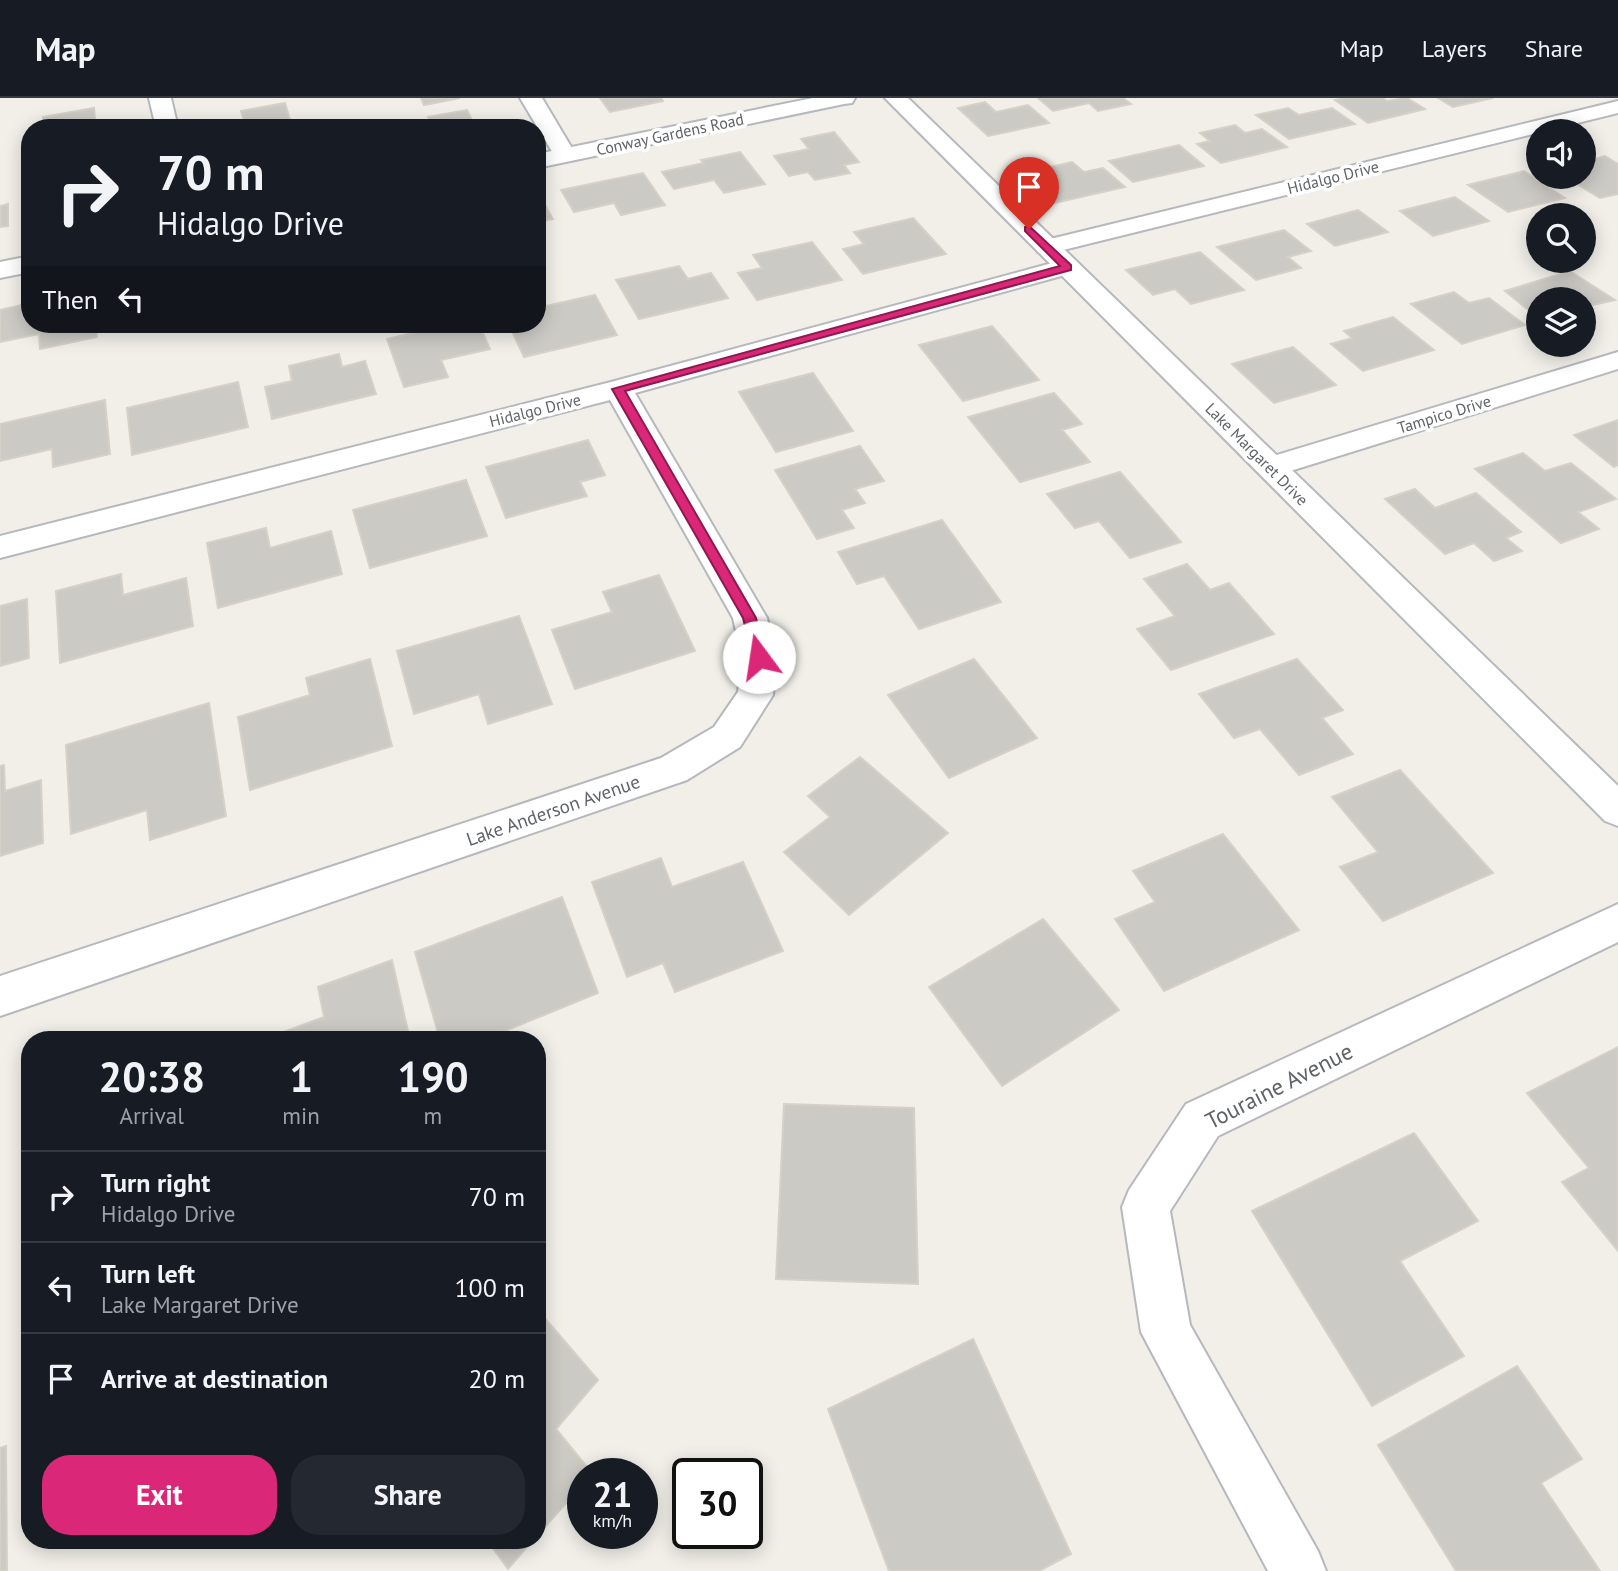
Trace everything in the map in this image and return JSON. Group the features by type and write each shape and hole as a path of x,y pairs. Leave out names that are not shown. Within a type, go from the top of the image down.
{"street":[{"path":"160,98 165,119"},
{"path":"531,98 544,119"},
{"name":"Conway Gardens Road","path":"546,159 845,98"},
{"name":"Lake Margaret Drive","path":"896,98 1618,810"},
{"name":"Hidalgo Drive","path":"0,547 618,389 1057,257 1618,107"},
{"path":"546,123 565,155"},
{"path":"0,270 21,266"},
{"name":"Tampico Drive","path":"1271,467 1618,360"},
{"name":"Lake Anderson Avenue","path":"0,996 674,769 727,737 755,695 759,657 750,618 618,389"},
{"name":"Touraine Avenue","path":"1298,1571 1166,1332 1146,1207 1202,1120 1618,922"}],"building":[{"path":"421,98 460,98 424,105"},
{"path":"600,98 661,98 663,101 610,112"},
{"path":"1038,98 1123,98 1131,104 1098,111 1089,103 1053,111"},
{"path":"1382,98 1387,101 1407,98 1425,109 1368,123 1335,100"},
{"path":"1438,98 1493,98 1453,107"},
{"path":"985,102 996,112 1028,105 1049,123 988,136 958,108"},
{"path":"285,103 290,119 243,119 241,111"},
{"path":"94,108 95,119 43,119"},
{"path":"1288,108 1299,115 1332,108 1355,124 1289,139 1256,115"},
{"path":"467,110 472,119 429,119 428,117"},
{"path":"1235,125 1245,133 1262,129 1287,147 1221,163 1197,144 1210,141 1200,133"},
{"path":"834,132 859,162 844,165 850,173 815,180 808,172 789,176 774,156 809,149 801,139"},
{"path":"1179,145 1204,166 1133,182 1109,161"},
{"path":"740,152 765,184 724,193 714,180 674,189 662,172 704,163 701,160"},
{"path":"1605,156 1618,164 1618,194 1600,198 1585,189 1596,189 1596,159"},
{"path":"1072,162 1084,172 1103,168 1125,187 1055,203 1023,173"},
{"path":"1524,171 1526,189 1551,189 1565,198 1545,203 1526,203 1526,208 1508,212 1468,185"},
{"path":"643,173 665,205 621,215 614,203 574,212 561,190"},
{"path":"1455,197 1489,221 1433,236 1400,211"},
{"path":"8,204 8,226 0,227 0,206"},
{"path":"546,207 553,219 546,220"},
{"path":"1358,210 1388,232 1335,246 1307,224"},
{"path":"913,218 946,254 863,274 843,249 864,244 854,232"},
{"path":"1284,230 1311,251 1288,257 1301,268 1256,280 1217,247"},
{"path":"812,242 842,280 757,300 738,273 762,268 753,255"},
{"path":"1200,252 1244,290 1191,304 1175,289 1153,295 1126,270"},
{"path":"679,266 688,279 711,273 728,298 639,319 616,280"},
{"path":"1564,273 1573,273 1595,287 1526,287 1526,308 1505,291"},
{"path":"1596,288 1615,300 1596,304"},
{"path":"1454,292 1469,303 1489,298 1525,325 1462,344 1411,304"},
{"path":"595,295 617,335 524,357 513,333 546,333 546,306"},
{"path":"21,305 21,333 97,333 97,337 40,349 39,334 0,342 0,310"},
{"path":"1393,317 1434,350 1363,371 1331,344 1352,338 1344,331"},
{"path":"992,326 1039,380 963,401 919,345"},
{"path":"413,333 483,333 490,349 441,360 448,377 404,387 387,339"},
{"path":"1293,347 1336,385 1274,403 1232,364"},
{"path":"339,354 342,367 365,361 376,394 272,419 265,387 292,381 289,366"},
{"path":"813,373 853,431 776,452 739,392"},
{"path":"238,382 248,427 132,455 127,408"},
{"path":"1054,393 1082,424 1062,430 1090,462 1020,482 968,417"},
{"path":"105,400 110,454 53,467 52,449 0,461 0,424"},
{"path":"1618,420 1618,465 1614,467 1574,435"},
{"path":"588,440 605,475 580,482 587,496 506,518 486,467"},
{"path":"860,446 884,481 855,489 865,503 842,510 854,528 817,539 775,470"},
{"path":"1523,453 1545,471 1571,463 1616,499 1578,512 1599,529 1561,543 1475,469"},
{"path":"1120,472 1181,542 1130,558 1099,521 1075,528 1047,494"},
{"path":"466,480 487,536 370,568 353,510"},
{"path":"1415,489 1435,508 1476,493 1521,532 1506,538 1522,551 1494,561 1474,543 1445,554 1385,499"},
{"path":"942,520 1001,602 919,629 884,576 857,584 838,552"},
{"path":"266,528 270,548 331,531 342,574 218,608 207,543"},
{"path":"1187,564 1210,590 1229,583 1274,634 1171,670 1137,629 1175,616 1144,579"},
{"path":"121,574 123,595 186,578 193,626 60,663 56,591"},
{"path":"659,575 695,651 575,689 552,630 612,612 603,592"},
{"path":"27,599 29,658 0,666 0,606"},
{"path":"519,616 552,704 488,724 479,694 414,714 397,651"},
{"path":"370,659 392,746 250,790 238,717 310,695 306,678"},
{"path":"974,659 1037,738 949,778 888,695"},
{"path":"1297,659 1343,710 1322,718 1353,754 1299,775 1260,729 1234,738 1199,694"},
{"path":"209,703 226,816 150,840 147,810 71,834 66,745"},
{"path":"860,757 948,833 849,915 784,852 830,817 808,796"},
{"path":"4,765 5,791 41,780 43,843 0,856 0,766"},
{"path":"1400,770 1493,873 1383,921 1340,867 1378,852 1332,797"},
{"path":"1223,834 1299,930 1164,991 1115,919 1155,902 1133,871"},
{"path":"661,858 672,887 743,862 783,951 675,992 663,963 627,977 592,882"},
{"path":"562,897 598,993 505,1031 437,1031 415,952"},
{"path":"1043,919 1119,1010 1002,1086 929,987"},
{"path":"392,960 408,1031 286,1031 324,1017 318,987"},
{"path":"1618,1047 1618,1251 1562,1182 1589,1168 1527,1093"},
{"path":"784,1104 914,1108 918,1284 776,1279"},
{"path":"1414,1133 1478,1221 1400,1261 1464,1356 1372,1406 1252,1211"},
{"path":"546,1319 598,1380 556,1429 580,1458 567,1458 567,1502 546,1526"},
{"path":"973,1339 1071,1554 1039,1571 889,1571 828,1409"},
{"path":"1517,1366 1582,1459 1541,1483 1600,1571 1456,1571 1378,1445"},
{"path":"6,1446 7,1571 0,1571 0,1448"},
{"path":"494,1549 525,1549 508,1569"}],"route":[{"path":"759,657 750,618 618,389 1068,267 1029,229"}]}
